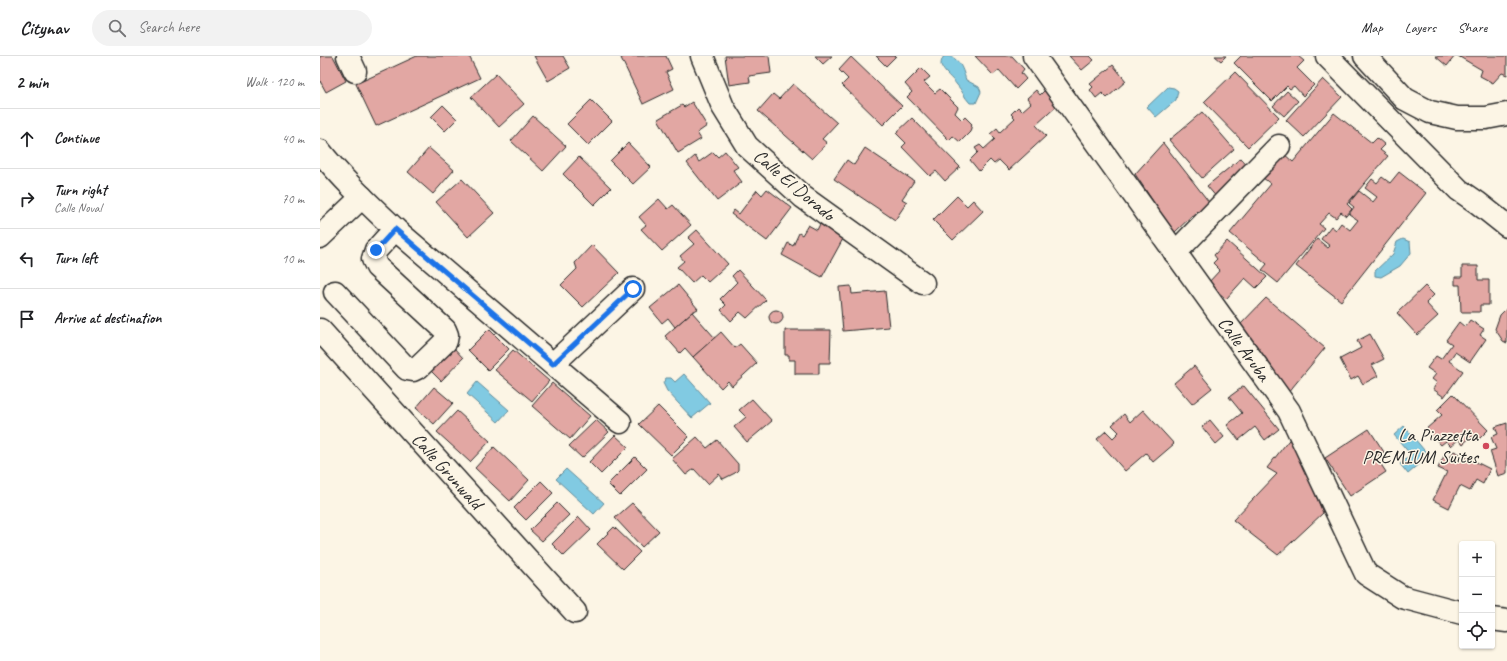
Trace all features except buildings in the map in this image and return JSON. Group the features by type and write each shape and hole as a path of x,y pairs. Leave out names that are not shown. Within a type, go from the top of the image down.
{"street":[{"name":"Calle El Dorado","path":"702,56 722,107 747,146 803,197 923,283"},
{"name":"Calle Aruba","path":"1034,56 1289,411 1366,574 1402,597 1459,612"},
{"path":"1327,56 1459,190 1507,226"},
{"path":"1365,56 1405,99 1430,112 1457,118 1486,118 1507,114"},
{"path":"1175,253 1278,146"},
{"path":"323,161 395,229 620,422"},
{"path":"320,237 362,197"},
{"path":"334,292 407,369 413,370 418,367 446,341 446,330 377,267 373,259 376,250 395,229"},
{"path":"553,364 633,289"},
{"name":"Calle Grunwald","path":"320,330 575,612"},
{"path":"1495,620 1507,621"}],"water":[{"path":"944,56 949,56 956,60 961,67 966,80 979,87 981,92 976,103 970,103 959,87 944,71 941,65"},
{"path":"1168,87 1174,88 1178,91 1176,100 1156,117 1147,107"},
{"path":"1403,239 1410,242 1411,253 1400,266 1381,277 1375,276 1375,271 1393,254 1397,242"},
{"path":"684,374 710,403 692,418 667,391 663,383 666,378 671,378 675,382"},
{"path":"477,382 509,410 498,422 467,394"},
{"path":"1404,426 1429,456 1408,474 1400,464 1411,455 1394,435"},
{"path":"566,469 604,503 594,514 556,479"}],"place":[{"name":"La Piazzetta PREMIUM Suites","path":"1486,446"}],"route":[{"path":"376,250 395,229 553,364 633,289"}]}
